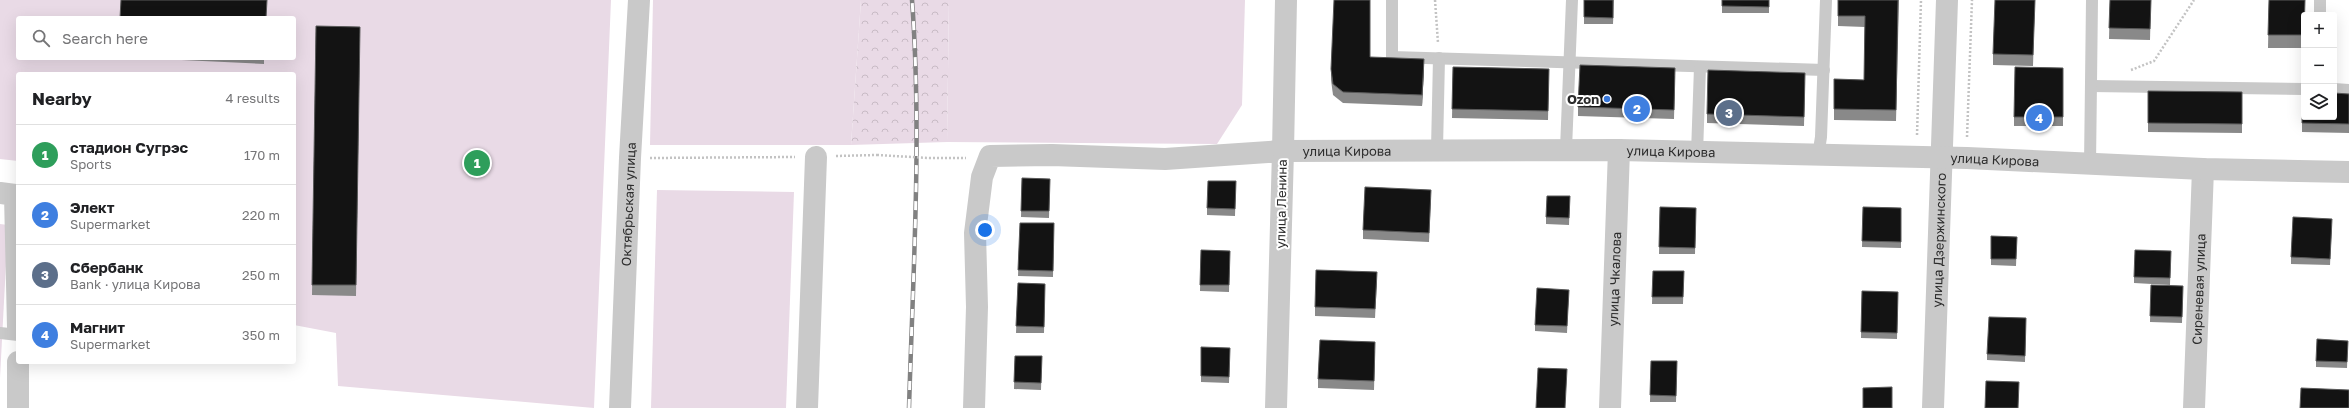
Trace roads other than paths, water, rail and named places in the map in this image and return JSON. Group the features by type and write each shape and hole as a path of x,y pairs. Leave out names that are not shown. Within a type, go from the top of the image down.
{"street":[{"name":"Октябрьская улица","path":"620,408 630,158 639,0"},
{"name":"улица Ленина","path":"1276,408 1286,0"},
{"name":"улица Дзержинского","path":"1933,408 1940,158 1947,0"},
{"name":"улица Кирова","path":"974,408 977,307 975,233 982,177 987,161 993,155 1165,159 1282,151 1566,149 1818,156 1967,158 2090,165 2349,172"},
{"name":"улица Чкалова","path":"1610,408 1619,150"},
{"path":"807,408 816,157"},
{"name":"Сиреневая улица","path":"2194,408 2203,169"},
{"path":"0,193 14,195 16,261"},
{"path":"18,364 18,408"}],"lane":[{"path":"1392,0 1392,57 1824,70"},
{"path":"1566,149 1572,0"},
{"path":"1818,156 1824,70 1826,0"},
{"path":"2090,165 2092,0"},
{"path":"2320,0 2320,12"},
{"path":"1437,149 1439,58"},
{"path":"1697,153 1700,67"},
{"path":"2091,86 2301,89"},
{"path":"2337,90 2349,90"},
{"path":"0,333 16,335"}],"railway":[{"path":"909,408 916,204 916,102 912,0"}],"place":[{"name":"Ozon","path":"1607,99"},
{"name":"Элект","path":"1637,109"},
{"name":"Сбербанк","path":"1729,113"},
{"name":"Магнит","path":"2039,118"},
{"name":"стадион Сугрэс","path":"477,163"}]}
